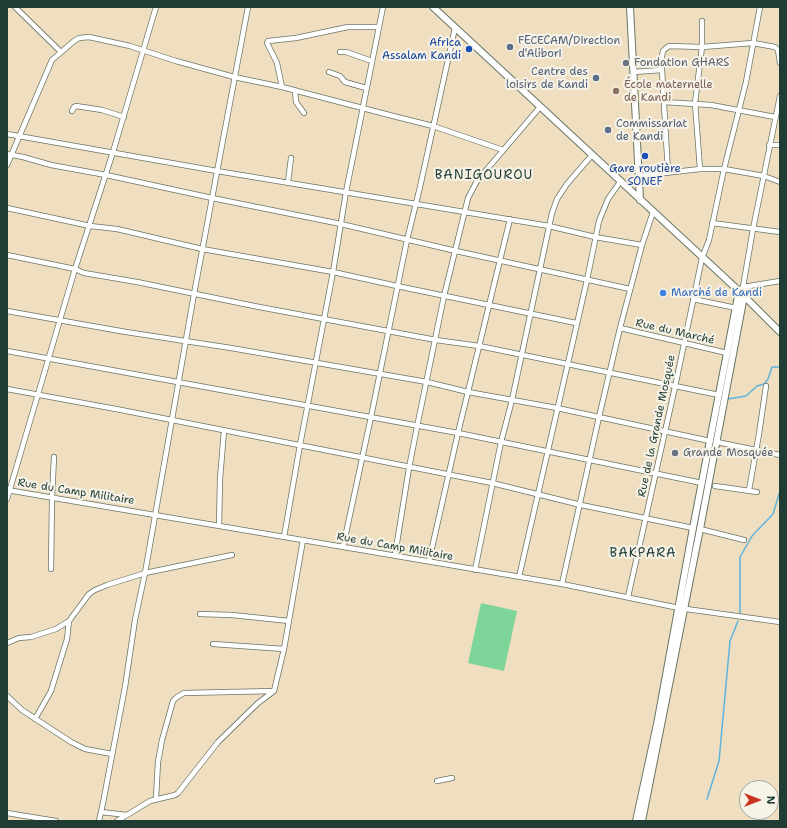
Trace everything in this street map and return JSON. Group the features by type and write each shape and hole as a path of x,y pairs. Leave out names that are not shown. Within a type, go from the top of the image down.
{"main road":[{"path":"432,7 702,258 742,291 780,332"},
{"path":"630,7 640,200"},
{"path":"636,821 681,608 700,529 719,395 736,308 742,291"},
{"path":"642,821 664,717 693,528 702,483 713,442 742,291"}],"street":[{"path":"15,7 61,52"},
{"path":"7,499 8,490 50,358 75,269 124,117 156,7"},
{"path":"99,821 125,687 135,620 145,573 154,514 202,249 248,7"},
{"path":"284,537 307,407 334,272 346,192 383,7"},
{"name":"Rue de la Grande Mosquée","path":"628,597 702,258 708,240 739,110 760,7"},
{"path":"700,169 695,103 702,47 702,21"},
{"path":"282,86 277,63 267,43 268,41 296,38 348,27 379,27"},
{"path":"343,547 372,417 397,286 455,28"},
{"path":"7,165 9,154 19,136 48,66 52,60 79,38 89,37 114,42 234,77 282,86 433,126 503,150"},
{"path":"668,172 662,51 667,47 702,47 753,43 775,47 778,50 780,64"},
{"path":"340,52 346,52 372,61"},
{"path":"633,72 662,70"},
{"path":"329,72 340,76 345,82 366,88"},
{"path":"295,90 296,102 304,113"},
{"path":"780,96 742,291 780,281"},
{"path":"664,102 695,103 775,117"},
{"path":"72,111 76,106 102,110 124,117"},
{"path":"395,555 417,427 444,296 468,198 473,186 540,107"},
{"path":"7,134 217,171 510,219 595,237 642,245"},
{"path":"770,145 780,146"},
{"path":"9,154 50,165 106,175 341,224 456,251 630,288"},
{"path":"475,570 492,483 512,400 548,226 554,206 567,184 592,155"},
{"path":"288,182 291,158"},
{"path":"639,176 700,169 724,169 764,176 780,182"},
{"path":"519,577 587,280 595,237 603,208 620,182"},
{"path":"7,208 90,226 117,229 202,249 334,272 576,324"},
{"path":"562,584 620,328 642,245 653,212"},
{"path":"429,561 510,219"},
{"path":"712,223 780,232"},
{"path":"7,255 75,269 84,273 123,279 254,306 436,340 479,346 609,374 719,395"},
{"path":"693,299 736,308"},
{"path":"7,311 427,382 468,392 557,408 780,455"},
{"name":"Rue du Marché","path":"620,328 727,353"},
{"path":"7,351 252,395 307,407 372,417 702,483"},
{"path":"749,490 766,386"},
{"path":"7,389 492,483 580,505 693,528"},
{"path":"219,526 220,479 224,431"},
{"path":"51,569 54,457"},
{"path":"715,486 757,492"},
{"name":"Rue du Camp Militaire","path":"8,490 562,584 681,608 780,622"},
{"path":"700,529 744,540"},
{"path":"117,821 156,798 175,795 178,793 218,742 258,703 274,691 284,649 303,540"},
{"path":"7,643 19,638 31,637 56,629 69,620 85,599 95,590 145,573 232,556"},
{"path":"200,614 289,620"},
{"path":"35,719 51,691 67,639 69,620"},
{"path":"213,644 284,649"},
{"path":"156,798 158,762 162,740 173,701 177,697 184,693 274,691"},
{"path":"7,696 22,710 72,742 85,749 112,754"},
{"path":"437,781 452,778"},
{"path":"101,812 127,815"},
{"path":"7,813 56,821"}],"green space":[{"path":"481,603 517,611 504,671 468,663"}],"waterway":[{"path":"728,399 746,396 757,386 764,384 768,379 772,367 780,367"},
{"path":"740,613 740,557 752,536 773,514 780,491"},
{"path":"707,799 719,761 730,641 738,621"}],"place":[{"name":"FECECAM/Direction d'Alibori","path":"510,47"},
{"name":"Africa Assalam Kandi","path":"469,49"},
{"name":"Fondation GHARS","path":"626,63"},
{"name":"Centre des loisirs de Kandi","path":"596,78"},
{"name":"École maternelle de Kandi","path":"616,91"},
{"name":"Commissariat de Kandi","path":"608,130"},
{"name":"Gare routière SONEF","path":"645,156"},
{"name":"Marché de Kandi","path":"663,293"},
{"name":"Grande Mosquée","path":"675,453"}],"district":[{"name":"BANIGOUROU","path":"484,176"},
{"name":"BAKPARA","path":"643,554"}]}
